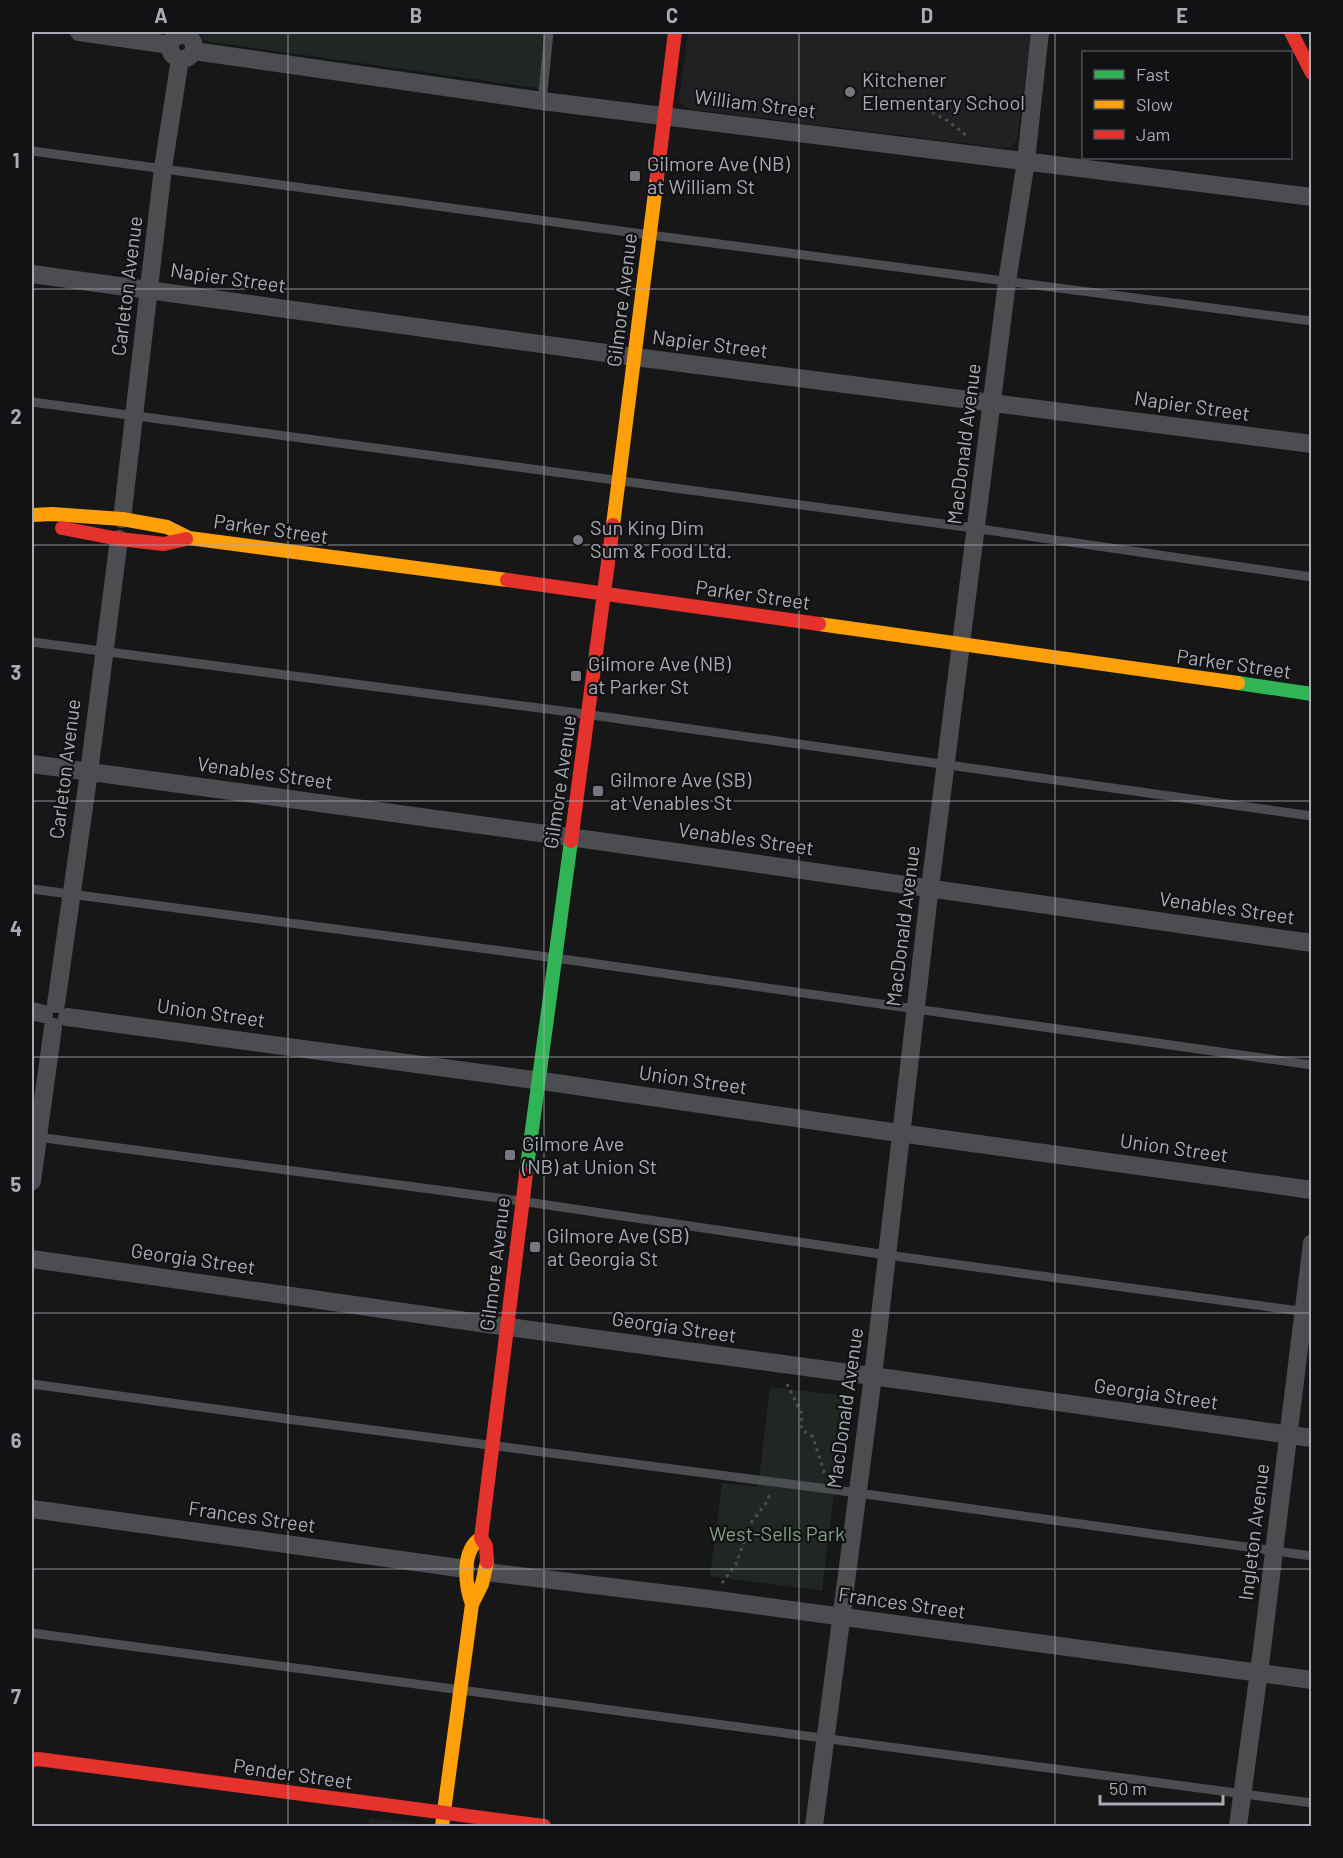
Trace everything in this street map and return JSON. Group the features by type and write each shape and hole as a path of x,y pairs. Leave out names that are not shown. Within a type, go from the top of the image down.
{"street":[{"name":"William Street","path":"79,32 182,44 542,101 1311,197"},
{"name":"Gilmore Avenue","path":"442,1820 472,1604 478,1596 486,1572 486,1546 481,1538 491,1445 538,1080 573,837 675,32"},
{"name":"MacDonald Avenue","path":"813,1827 873,1376 915,1010 1007,282 1026,161 1040,32"},
{"path":"1291,32 1311,73"},
{"name":"Carleton Avenue","path":"122,519 163,168 182,44"},
{"name":"Napier Street","path":"32,274 635,357 1311,444"},
{"name":"Parker Street","path":"32,517 52,514 122,519 166,527 189,538 604,593 1311,694"},
{"name":"Parker Street","path":"32,517 50,526 119,538 165,544 189,538"},
{"name":"Carleton Avenue","path":"32,1181 34,1137 50,1014 89,772 119,538"},
{"name":"Venables Street","path":"32,764 931,887 1311,943"},
{"name":"Union Street","path":"50,1014 538,1080 902,1134 1311,1190"},
{"name":"Ingleton Avenue","path":"1238,1827 1307,1312 1311,1243"},
{"name":"Georgia Street","path":"32,1259 1311,1438"},
{"name":"Frances Street","path":"32,1509 466,1569"},
{"name":"Gilmore Avenue","path":"472,1604 468,1596 466,1569 473,1544 481,1538"},
{"name":"Frances Street","path":"486,1572 710,1599 1311,1680"},
{"name":"Pender Street","path":"34,1758 442,1820 544,1827"}],"lane":[{"path":"542,101 549,32"},
{"path":"32,151 650,235 1311,321"},
{"path":"32,402 619,480 1311,577"},
{"path":"32,642 588,714 1311,816"},
{"path":"32,889 555,958 1311,1065"},
{"path":"34,1137 523,1201 887,1255 1307,1312"},
{"path":"32,1384 836,1490 1311,1556"},
{"path":"32,1634 1311,1803"}],"path":[{"path":"919,105 948,121 973,141"},
{"path":"787,1384 802,1414 801,1429 813,1437 824,1473 836,1490"},
{"path":"710,1599 736,1564 751,1523 766,1503 775,1483"}],"shaded area":[{"name":"Kitchener Elementary School","path":"688,32 1031,32 1017,140 1010,147 1004,148 689,109 679,102"},
{"path":"369,1818 413,1823 419,1826 368,1826"}],"green space":[{"path":"198,32 549,32 543,89 211,42 203,40"},
{"name":"West-Sells Park","path":"770,1387 846,1396 822,1591 710,1576 722,1483 758,1487"}],"traffic: fast":[{"path":"1238,683 1312,694"},
{"path":"526,1174 571,841"}],"traffic: slow":[{"path":"613,525 657,177"},
{"path":"32,515 52,514 122,519 167,527 189,538 507,580"},
{"path":"819,624 1238,683"},
{"path":"472,1604 466,1568 470,1551 481,1538"},
{"path":"442,1826 472,1604 482,1584 487,1562"}],"traffic: jam":[{"path":"657,177 675,32"},
{"path":"1291,32 1312,73"},
{"path":"571,841 613,525"},
{"path":"62,528 119,539 164,544 186,539"},
{"path":"507,580 819,624"},
{"path":"487,1562 486,1546 481,1538 526,1174"},
{"path":"32,1760 544,1826"}],"place":[{"name":"Kitchener Elementary School","path":"850,92"},
{"name":"Gilmore Ave (NB) at William St","path":"635,176"},
{"name":"Sun King Dim Sum & Food Ltd.","path":"578,540"},
{"name":"Gilmore Ave (NB) at Parker St","path":"576,676"},
{"name":"Gilmore Ave (SB) at Venables St","path":"598,791"},
{"name":"Gilmore Ave (NB) at Union St","path":"510,1155"},
{"name":"Gilmore Ave (SB) at Georgia St","path":"535,1247"}]}
